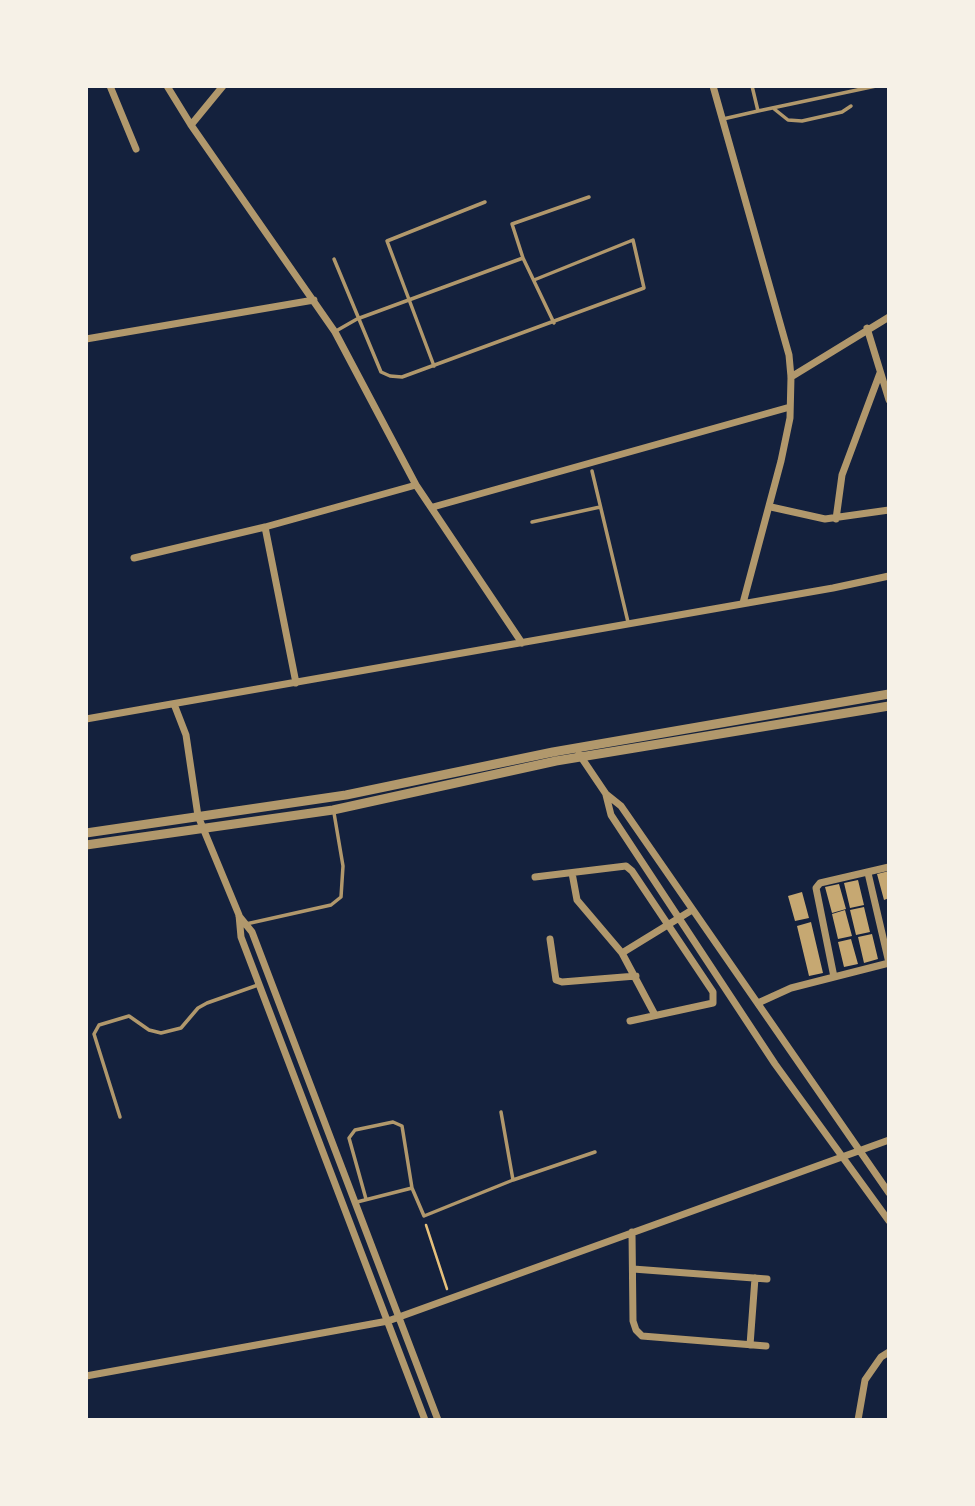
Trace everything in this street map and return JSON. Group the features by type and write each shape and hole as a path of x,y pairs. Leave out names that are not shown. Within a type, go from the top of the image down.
{"street":[{"path":"110,86 136,149"},
{"path":"167,86 191,125 335,332 416,485 522,643"},
{"path":"191,125 223,86"},
{"path":"713,86 789,355 791,377 790,407 771,507 743,603"},
{"path":"86,339 314,300"},
{"path":"791,377 867,328 889,317"},
{"path":"867,328 889,400"},
{"path":"836,519 842,475 880,373"},
{"path":"433,507 790,407"},
{"path":"134,558 265,527 416,485"},
{"path":"771,507 825,519 889,510"},
{"path":"265,527 296,683"},
{"path":"86,719 834,589 889,576"},
{"path":"86,833 346,795 889,694"},
{"path":"174,704 186,735 198,816 239,915 252,932 438,1420"},
{"path":"86,845 334,810 578,752 889,706"},
{"path":"578,752 606,794 621,806 889,1192"},
{"path":"606,794 611,815 775,1064 889,1221"},
{"path":"535,877 626,866 713,992 713,1003 630,1021"},
{"path":"834,977 816,888 821,883 889,867"},
{"path":"572,873 577,900 622,953 655,1015"},
{"path":"758,1003 791,988 889,963 868,873"},
{"path":"622,953 692,910"},
{"path":"239,915 241,937 425,1420"},
{"path":"550,939 556,980 562,982 636,976"},
{"path":"86,1376 400,1318 889,1140"},
{"path":"632,1232 634,1321 636,1330 642,1336 766,1346"},
{"path":"633,1269 767,1279"},
{"path":"750,1345 755,1278"},
{"path":"858,1420 865,1380 881,1357 889,1352"}],"lane":[{"path":"752,86 758,111"},
{"path":"722,120 873,86"},
{"path":"773,108 793,121 842,112 851,106"},
{"path":"554,323 523,258 512,224 589,197"},
{"path":"435,366 387,241 485,202"},
{"path":"334,259 381,372 402,377 644,288 633,240 534,280"},
{"path":"335,332 357,319 523,258"},
{"path":"592,471 629,624"},
{"path":"532,522 600,507"},
{"path":"246,924 331,905 341,897 343,866 334,810"},
{"path":"120,1117 94,1034 99,1025 129,1016 149,1030 161,1033 181,1028 198,1008 260,984"},
{"path":"501,1112 513,1180"},
{"path":"366,1199 349,1138 355,1129 393,1122 402,1126 412,1188 424,1216 513,1180 596,1152"},
{"path":"355,1202 412,1188"}],"path":[{"path":"424,1216 450,1298"}],"building":[{"path":"889,871 889,898 884,900 877,874"},
{"path":"858,880 864,905 850,908 844,883"},
{"path":"839,884 846,909 832,913 825,887"},
{"path":"802,892 809,918 795,921 788,896"},
{"path":"864,907 870,932 856,935 850,910"},
{"path":"845,910 852,936 838,939 832,914"},
{"path":"811,922 823,973 809,976 797,926"},
{"path":"872,934 878,959 864,963 858,937"},
{"path":"851,939 858,964 844,967 838,942"}]}
